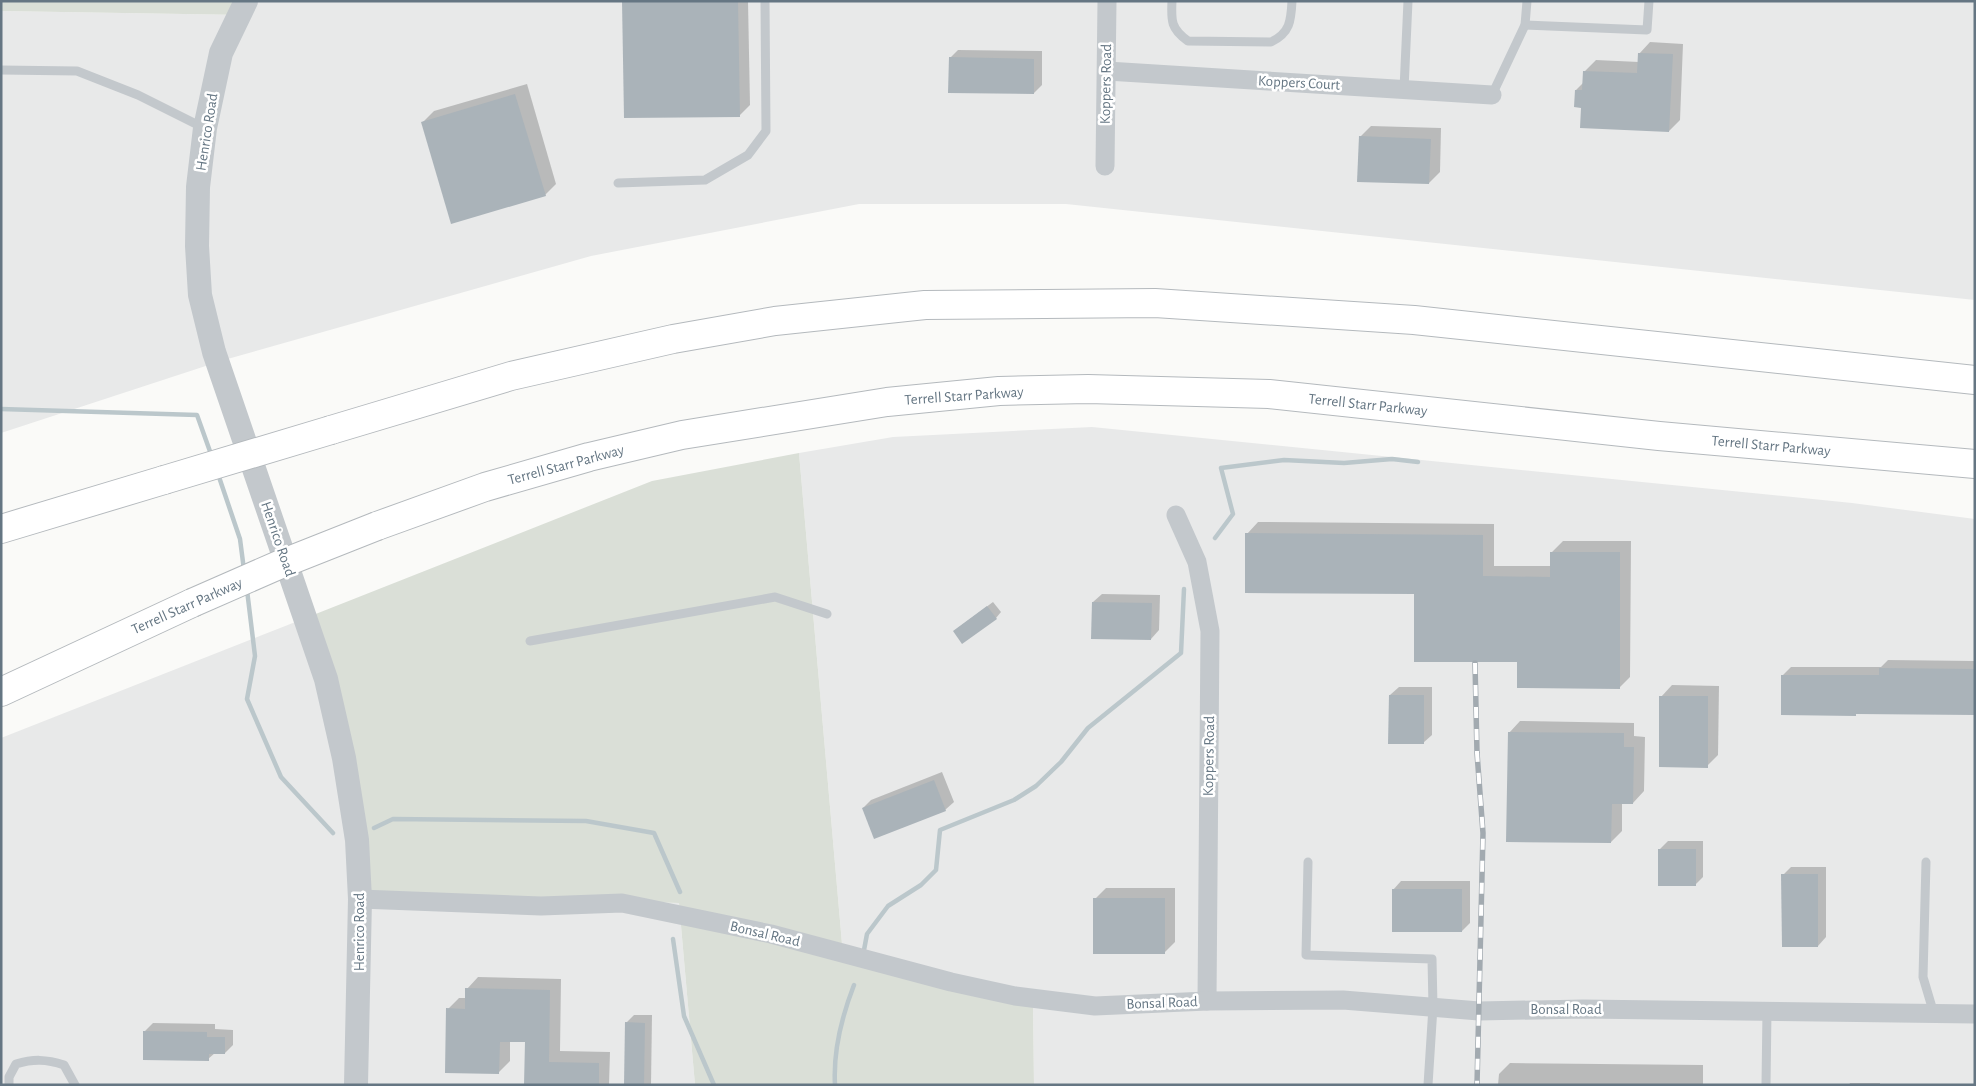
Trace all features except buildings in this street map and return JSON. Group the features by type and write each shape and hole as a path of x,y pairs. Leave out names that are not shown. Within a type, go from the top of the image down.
{"highway":[{"path":"1,529 511,376 673,339 775,321 925,304 1155,303 1414,320 1975,380"},
{"name":"Terrell Starr Parkway","path":"1,692 192,603 281,564 485,486 589,457 682,435 771,419 887,402 999,392 1126,390 1269,394 1669,437 1975,464"}],"street":[{"name":"Henrico Road","path":"246,1 221,53 205,128 198,187 197,246 200,295 214,352 326,679 344,758 355,830 360,899 356,1085"},
{"name":"Koppers Road","path":"1105,166 1107,1"},
{"name":"Koppers Court","path":"1106,71 1492,95"},
{"name":"Koppers Road","path":"1176,515 1197,562 1210,631 1207,1002"},
{"name":"Bonsal Road","path":"360,899 541,906 622,903 771,934 951,982 1014,996 1095,1006 1343,1000 1479,1011 1583,1009 1975,1014"}],"lane":[{"path":"618,184 705,180 748,155 766,131 765,1"},
{"path":"1172,1 1171,20 1178,34 1188,41 1271,42 1282,37 1289,26 1292,1"},
{"path":"1404,89 1408,1"},
{"path":"1492,95 1525,25 1526,1"},
{"path":"1525,25 1648,30 1649,1"},
{"path":"1,70 77,71 138,95 205,128"},
{"path":"530,640 775,596 827,614"},
{"path":"1308,862 1306,955 1432,959 1433,1007 1428,1085"},
{"path":"1926,862 1923,977 1934,1014"},
{"path":"1766,1085 1767,1011"},
{"path":"9,1085 9,1077 16,1064 28,1060 47,1060 64,1065 75,1085"}],"shaded area":[{"path":"1,1 253,1 245,15 1,11"},
{"path":"253,1 1975,1 1975,300 1066,204 859,204 591,256 224,360 1,433 1,11 245,15"},
{"path":"1092,427 1852,503 1975,519 1975,1085 1034,1085 1033,1005 843,955 799,453 893,437"},
{"path":"799,453 843,955 1033,1005 1034,1085 695,1085 679,903 359,894 351,774 303,619 652,481"},
{"path":"303,619 351,774 360,894 679,903 695,1085 1,1085 1,738"}],"waterway":[{"path":"1,409 197,415 212,457"},
{"path":"1215,538 1233,514 1221,468 1284,460 1344,463 1392,459 1418,462"},
{"path":"218,474 240,539 244,570"},
{"path":"864,950 867,934 888,906 921,885 936,870 940,830 1014,800 1036,786 1061,762 1088,728 1181,653 1184,589"},
{"path":"247,590 255,656 247,699 281,777 333,833"},
{"path":"374,828 393,819 586,821 654,833 680,892"},
{"path":"673,939 684,1016 714,1085"},
{"path":"835,1085 835,1059 839,1034 854,985"}],"railway":[{"path":"1475,663 1477,753 1483,833 1477,1085"}]}
